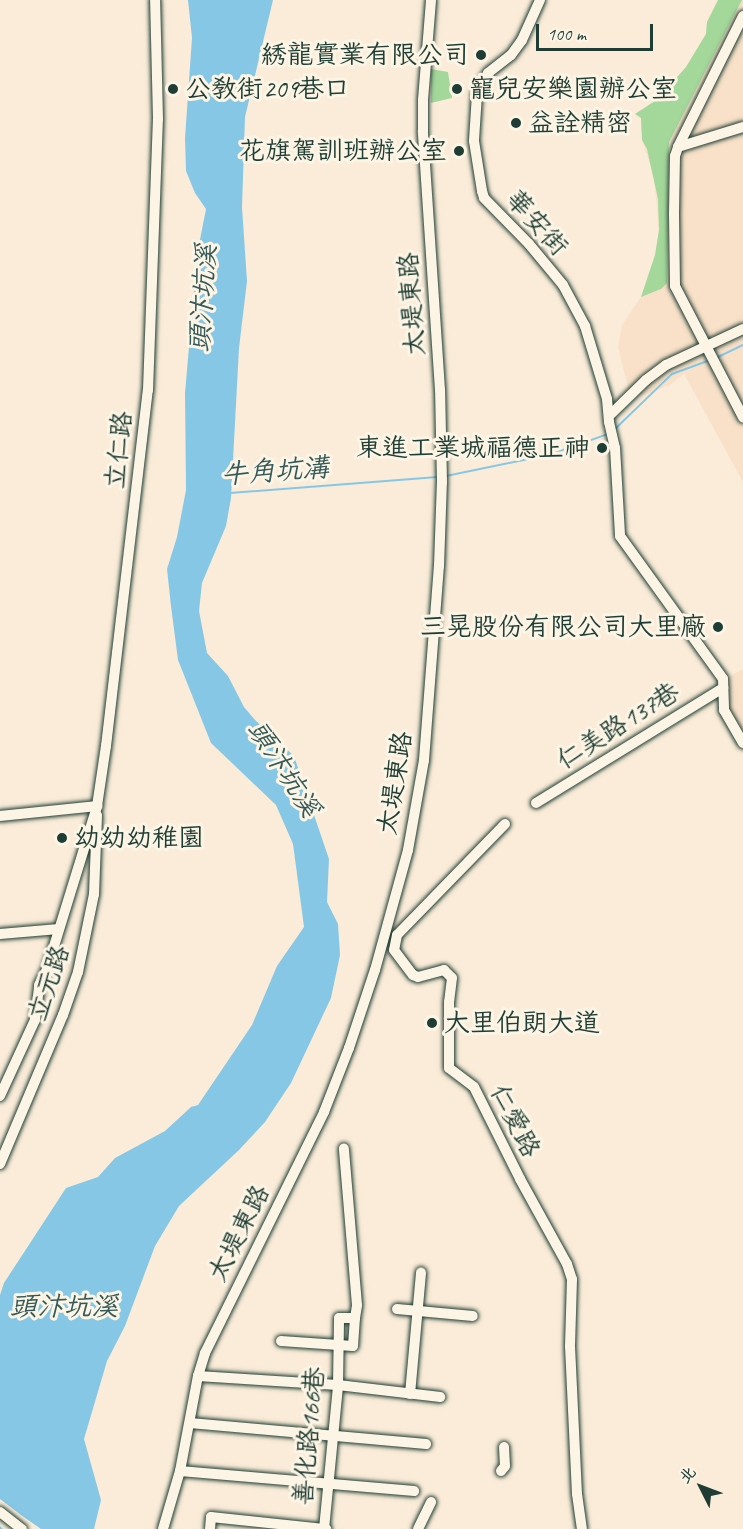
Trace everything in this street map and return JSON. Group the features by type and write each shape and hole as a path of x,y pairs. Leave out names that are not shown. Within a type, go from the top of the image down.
{"street":[{"name":"立仁路","path":"97,806 122,622 148,390 158,119 155,0"},
{"name":"太堤東路","path":"163,1529 180,1471 198,1376 205,1353 324,1112 349,1048 392,910 408,850 424,760 440,566 442,482 440,390 423,131 423,100 431,0"},
{"name":"華安街","path":"540,0 522,40 511,55 489,73 477,93 474,141 480,185 484,198 529,243 573,301 593,348 609,419 620,536 723,679 725,713 743,743"},
{"path":"743,16 675,156 675,286 743,417"},
{"path":"678,147 743,127"},
{"path":"609,419 655,372 743,329"},
{"name":"仁美路137巷","path":"536,803 723,688"},
{"path":"0,816 97,806 39,985 35,1020 0,1096"},
{"name":"立元路","path":"0,1164 63,1015 78,972 94,894 98,838 97,806"},
{"name":"仁愛路","path":"505,824 397,935 394,950 412,975 418,978 444,970 452,978 448,1002 449,1068 474,1087 519,1179 567,1264 572,1280 570,1346 577,1494 582,1529"},
{"path":"0,934 59,929"},
{"name":"善化路166巷","path":"339,1347 352,1346 357,1305 344,1149"},
{"path":"410,1394 421,1272"},
{"path":"397,1309 473,1316"},
{"name":"善化路166巷","path":"325,1529 338,1385 339,1318 355,1318"},
{"path":"281,1341 339,1347"},
{"path":"198,1376 338,1385 440,1397"},
{"path":"190,1423 426,1444"},
{"path":"501,1471 505,1466 504,1447"},
{"path":"180,1471 414,1491"},
{"path":"418,1529 431,1502"},
{"path":"0,1512 22,1529"},
{"path":"210,1523 325,1529"}],"shaded area":[{"path":"718,0 743,0 743,482 684,374 670,385 644,395 629,391 618,347 622,325 641,297 655,255 659,230 654,177 642,140 641,118 635,114 658,99 686,67 706,34 707,22"},
{"path":"743,669 743,754 717,711 720,707 718,683"}],"green space":[{"path":"718,0 742,0 669,142 667,283 661,289 641,297 655,255 659,230 658,199 647,149 642,140 641,118 635,114 658,99 686,67 706,34 707,22"},
{"path":"431,69 448,72 452,98 431,103"}],"water":[{"name":"頭汴坑溪","path":"188,0 273,0 245,117 242,207 247,281 239,348 231,498 226,526 202,583 199,611 207,653 228,676 244,707 294,756 329,859 327,902 338,924 340,955 331,998 291,1083 265,1122 239,1150 179,1206 155,1246 125,1326 107,1361 84,1439 101,1500 94,1529 0,1529 0,1295 4,1283 66,1188 98,1177 115,1158 165,1131 191,1107 198,1105 252,1025 277,966 304,927 293,844 276,805 211,743 178,660 171,606 167,569 177,537 186,490 185,393 197,255 206,209 195,193 186,171 185,138 192,38"}],"pier":[{"path":"0,1499 41,1529 3,1529 0,1526"}],"waterway":[{"name":"牛角坑溝","path":"716,358 743,345"},
{"name":"牛角坑溝","path":"615,429 672,374 710,360"},
{"name":"牛角坑溝","path":"446,476 552,454 608,434"},
{"name":"牛角坑溝","path":"230,493 437,477"}],"place":[{"name":"綉龍實業有限公司","path":"481,55"},
{"name":"公教街209巷口","path":"173,89"},
{"name":"寵兒安樂園辦公室","path":"457,89"},
{"name":"益詮精密","path":"516,123"},
{"name":"花旗駕訓班辦公室","path":"459,151"},
{"name":"東進工業城福德正神","path":"602,448"},
{"name":"三晃股份有限公司大里廠","path":"718,627"},
{"name":"幼幼幼稚園","path":"62,838"},
{"name":"大里伯朗大道","path":"432,1023"}]}
